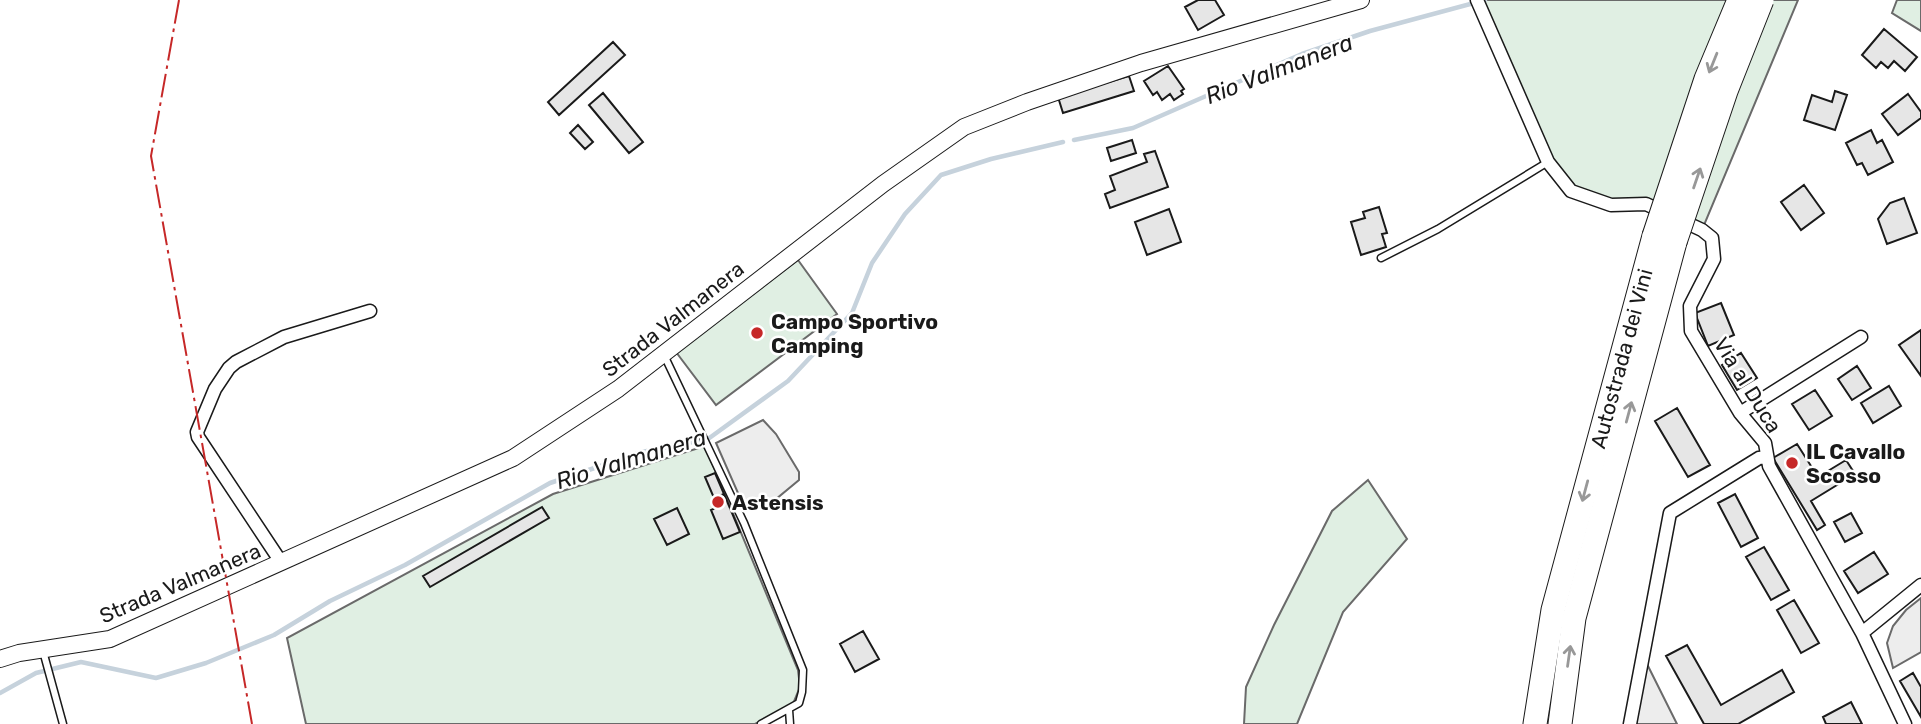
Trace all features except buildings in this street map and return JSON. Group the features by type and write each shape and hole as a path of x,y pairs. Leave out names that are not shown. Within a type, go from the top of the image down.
{"highway":[{"name":"Autostrada dei Vini","path":"1560,724 1574,618 1664,239 1706,79 1739,0"},
{"name":"Autostrada dei Vini","path":"1535,724 1553,610 1664,239 1762,0"}],"street":[{"name":"Strada Valmanera","path":"0,659 19,653 45,656 110,639 513,458 618,388 883,184 964,127 1141,63 1362,0"},
{"name":"Via al Duca","path":"1479,5 1548,162 1571,191 1611,205 1646,204 1702,230 1712,238 1714,259 1690,306 1691,331 1740,413 1765,443 1769,466 1862,634 1905,724"},
{"path":"281,562 197,432 215,389 236,362 284,337 370,311"},
{"path":"1740,413 1861,337"},
{"path":"1630,724 1670,513 1759,458 1767,457"},
{"path":"1862,634 1921,585"}],"lane":[{"path":"1381,258 1438,229 1548,162"},
{"path":"663,353 744,523 803,670 799,703 761,724"},
{"path":"45,656 63,724"},
{"path":"789,710 790,724"}],"green space":[{"path":"1477,0 1798,0 1702,230 1646,204 1611,205 1571,191 1548,162"},
{"path":"1897,0 1921,0 1921,31 1892,13"},
{"name":"Campo Sportivo Camping","path":"798,260 837,314 716,405 676,352"},
{"path":"705,446 798,670 800,687 793,704 755,724 306,724 287,638 553,494"},
{"path":"1368,480 1407,539 1343,612 1297,724 1244,724 1246,687 1274,625 1332,511"}],"shaded area":[{"path":"763,420 776,434 799,472 799,480 776,499 745,509 716,443"},
{"path":"1921,598 1921,652 1893,668 1887,643 1893,626 1906,610"},
{"path":"1646,662 1677,724 1634,724"}],"waterway":[{"name":"Rio Valmanera","path":"1074,140 1133,128 1302,54 1370,31 1485,0"},
{"name":"Rio Valmanera","path":"0,693 36,673 81,662 156,678 206,663 274,635 330,601 405,565 550,483 642,452 708,439 788,381 852,313 872,263 905,214 941,175 991,159 1063,142"}],"power":[{"path":"179,0 151,156 252,724"}],"place":[{"name":"Campo Sportivo Camping","path":"757,333"},
{"name":"IL Cavallo Scosso","path":"1792,463"},
{"name":"Astensis","path":"718,502"}]}
